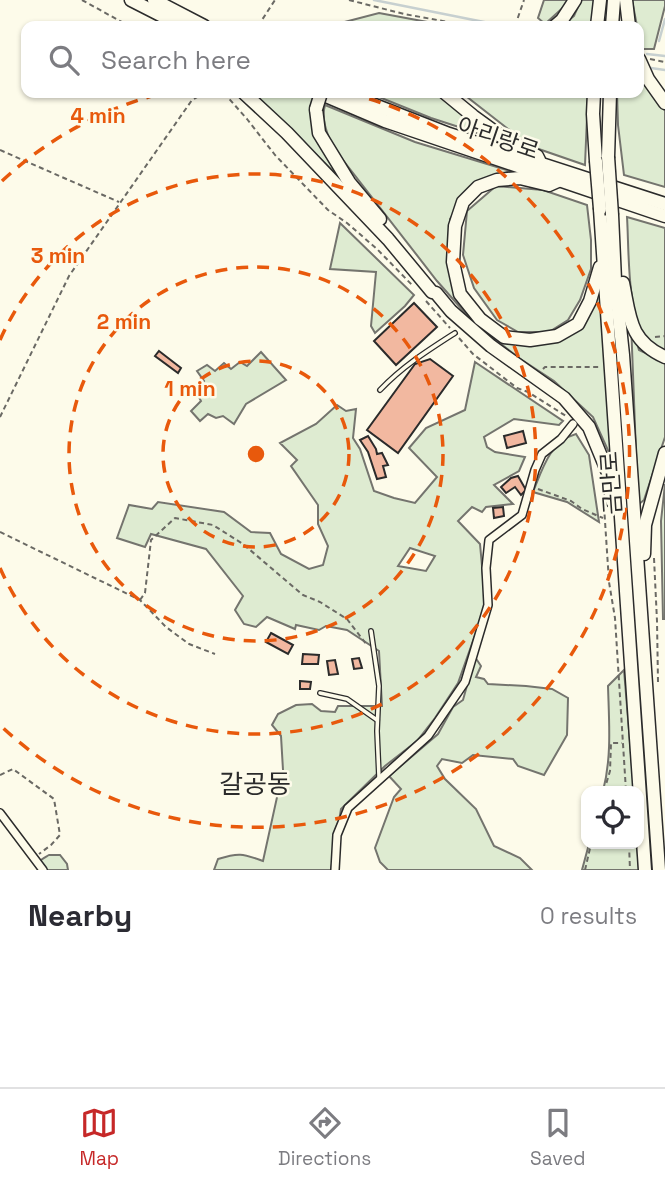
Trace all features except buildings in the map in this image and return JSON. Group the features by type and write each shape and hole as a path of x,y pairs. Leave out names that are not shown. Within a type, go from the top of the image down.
{"highway":[{"path":"131,0 152,5 192,21"},
{"path":"560,21 575,0"},
{"path":"598,21 600,0"},
{"path":"612,21 614,0"},
{"path":"626,0 628,21"},
{"path":"152,5 175,21"},
{"path":"645,59 648,79 665,103"},
{"path":"249,98 370,219 432,292 431,297"},
{"path":"319,98 316,110 319,133 349,182 435,289 431,297"},
{"name":"아리랑로","path":"332,98 385,121 558,181 662,209"},
{"name":"아리랑로","path":"357,98 449,134 662,209"},
{"path":"451,98 502,137 537,156 540,164"},
{"name":"금만로","path":"594,98 593,114 612,215 659,870"},
{"name":"금만로","path":"609,98 602,159 600,209 645,870"},
{"path":"558,181 549,185 520,178 497,180 478,187 463,202 455,226 453,262 460,293 481,319 504,337 530,340 557,336 578,324 590,301 603,257"},
{"path":"615,280 622,282 633,330 648,348 665,357"},
{"path":"431,297 491,346 564,398 589,427 608,473 616,531 622,531"},
{"path":"639,583 644,581 645,525 665,453"}],"street":[{"path":"335,870 337,835 348,808 428,736 465,682 488,605 486,568 489,540 522,516 542,454 561,439 573,424"},
{"path":"1,818 43,870"}],"lane":[{"path":"380,390 397,372 454,333"},
{"path":"371,631 379,686 379,779"},
{"path":"320,693 347,699 377,720"}],"path":[{"path":"82,0 120,21"},
{"path":"261,21 275,0"},
{"path":"349,0 443,21"},
{"path":"517,21 524,0"},
{"path":"645,59 665,62"},
{"path":"0,417 69,276 195,98"},
{"path":"228,98 275,155 327,210 347,222 418,291"},
{"path":"0,150 120,202"},
{"path":"431,297 454,333 473,354 517,388 566,416 573,424"},
{"path":"651,339 665,336"},
{"path":"540,372 545,367 602,366"},
{"path":"530,487 570,501 604,519"},
{"path":"604,505 609,582 615,618 626,786"},
{"path":"140,600 145,593 150,540 175,517 213,525 243,544 303,595 347,619 374,655"},
{"path":"0,532 140,600 166,627 189,644 215,654"},
{"path":"654,559 658,682"},
{"path":"606,786 610,771 611,743 623,743"},
{"path":"0,775 13,769 54,799 60,835 33,859"},
{"path":"585,870 590,849"},
{"path":"629,849 630,870"}],"green space":[{"path":"544,0 569,0 548,21 538,18"},
{"path":"581,0 594,0 592,21 568,21 574,16"},
{"path":"632,0 665,0 654,49 644,49 644,21 636,21"},
{"path":"379,13 422,21 348,21"},
{"path":"644,84 665,109 665,187 624,175 617,98 644,98"},
{"path":"258,98 314,98 313,130 346,184"},
{"path":"381,98 446,98 499,140 431,118"},
{"path":"468,98 588,98 585,165 530,146"},
{"path":"325,105 415,142 510,171 472,186 450,219 451,277 490,332 515,345 554,342 576,330 601,285 611,457 593,417 554,381 474,323 437,281 332,146 324,121"},
{"path":"496,186 543,190 587,205 591,269 580,300 568,320 549,332 518,332 497,320 474,288 463,255 467,211"},
{"path":"627,217 665,228 665,351 643,334 634,309"},
{"path":"340,223 414,295 375,333 371,326 376,272 330,269"},
{"path":"631,322 639,350 665,362 665,437 644,500 638,505"},
{"path":"261,352 286,380 246,404 234,424 223,416 216,418 208,414 200,421 191,411 201,401 195,390 204,381 197,371 207,365 215,371 224,363 231,369 240,362 247,366"},
{"path":"475,362 563,421 559,425 514,419 484,437 487,447 495,452 525,457 519,471 494,485 513,504 486,507 482,512 472,507 458,521 480,544 485,599 484,610 458,683 417,741 385,766 341,809 331,870 214,870 218,859 232,855 246,855 263,861 283,770 281,736 272,725 278,714 296,705 312,704 321,711 335,712 338,706 382,706 379,651 347,630 326,626 319,630 296,625 295,629 267,617 256,627 244,624 235,610 243,596 206,549 151,534 145,547 117,538 129,505 152,509 158,502 224,512 251,532 270,533 281,554 309,569 323,565 328,546 318,524 318,505 291,466 297,460 280,443 316,424 337,405 346,411 356,409 353,438 360,449 374,491 415,503 437,477 409,448 426,428 465,410","holes":["410,548 435,556 426,571 398,566"]},
{"path":"576,434 589,455 599,522 567,502 533,492 553,450"},
{"path":"665,484 665,619 663,619 661,521"},
{"path":"475,657 481,666 476,677 484,679 488,684 552,689 568,698 567,735 544,775 518,766 513,759 473,755 462,763 442,759 437,766 445,779 476,809 494,846 520,858 532,870 388,870 380,862 375,848 394,797 401,789 389,776 438,734 453,707 463,700"},
{"path":"624,670 634,786 604,786 609,752 608,686"},
{"path":"588,849 637,849 639,870 582,870"},
{"path":"49,855 60,855 68,870 38,870 39,862"}],"waterway":[{"path":"374,0 479,21"},
{"path":"659,41 665,19"},
{"path":"647,54 665,56"},
{"path":"651,68 665,70"}],"district":[{"name":"갈공동","path":"255,784"}]}
